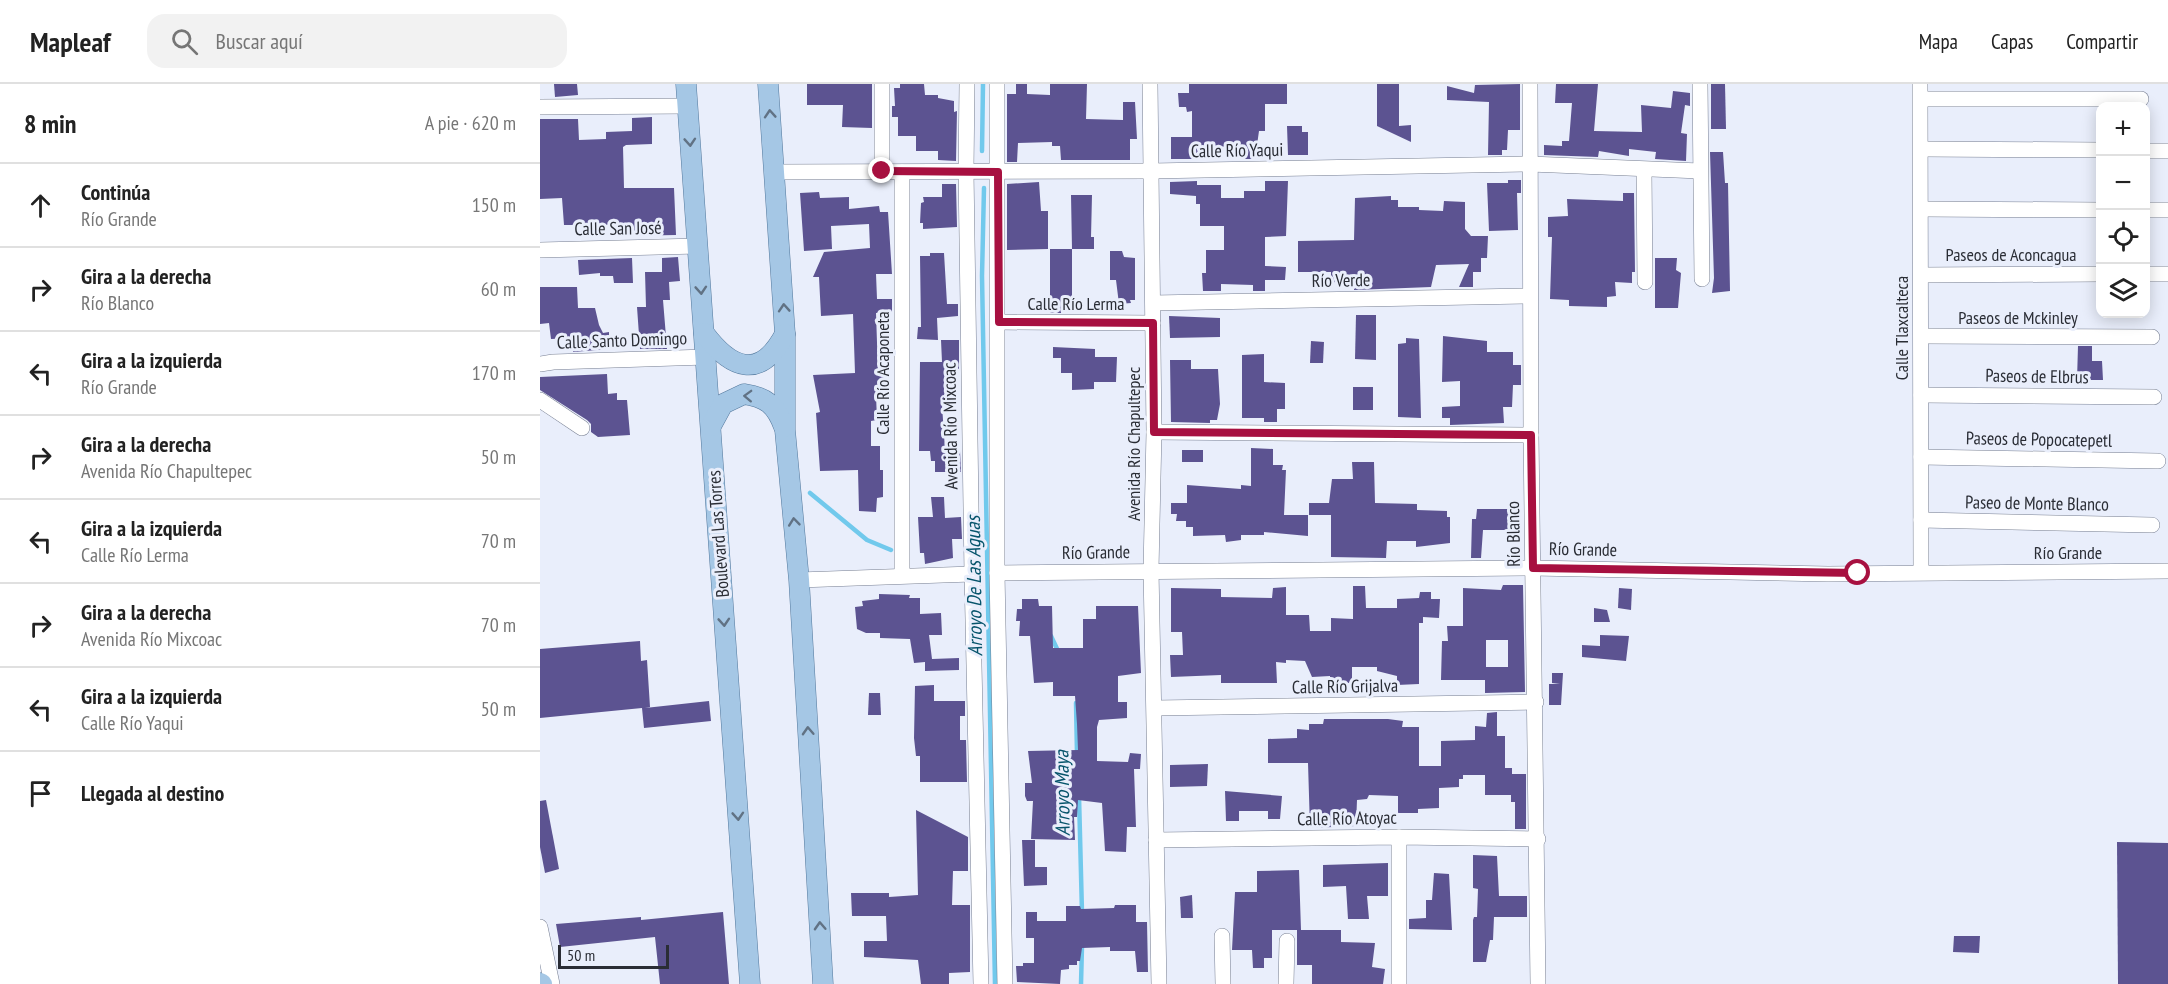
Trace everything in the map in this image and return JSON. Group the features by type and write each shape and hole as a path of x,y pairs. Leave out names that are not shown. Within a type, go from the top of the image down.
{"main road":[{"name":"Boulevard Las Torres","path":"686,84 750,984"},
{"path":"768,84 785,334 785,430 799,580 823,984"},
{"path":"704,333 726,358 743,365 761,363 770,357 785,334"},
{"path":"711,428 723,404 744,394 768,400 778,412 785,430"}],"street":[{"path":"882,84 882,171"},
{"name":"Avenida Río Mixcoac","path":"967,84 966,171 972,574 981,984"},
{"path":"997,84 999,322 997,573 1005,984"},
{"name":"Avenida Río Chapultepec","path":"1150,84 1154,432 1151,570 1159,984"},
{"name":"Río Blanco","path":"1530,84 1531,435 1538,838 1538,984"},
{"path":"1700,84 1702,279"},
{"path":"1920,91 2141,99"},
{"name":"Calle Tlaxcalteca","path":"1920,91 1921,572"},
{"path":"540,107 687,106"},
{"path":"1921,149 2096,150"},
{"path":"2150,151 2168,151"},
{"name":"Calle Río Yaqui","path":"774,172 1151,171 1530,164 1700,171"},
{"path":"1644,170 1645,282"},
{"name":"Calle Río Acaponeta","path":"902,172 902,575"},
{"path":"1921,209 2096,210"},
{"path":"2150,210 2168,210"},
{"name":"Calle San José","path":"540,250 698,246"},
{"name":"Paseos de Aconcagua","path":"1921,275 2096,274"},
{"path":"2150,274 2168,274"},
{"name":"Río Verde","path":"1153,303 1530,296"},
{"name":"Calle Río Lerma","path":"999,322 1153,323"},
{"name":"Paseos de Mckinley","path":"1921,336 2152,337"},
{"name":"Calle Santo Domingo","path":"540,364 706,357"},
{"name":"Paseos de Elbrus","path":"1921,395 2154,397"},
{"path":"540,400 582,428"},
{"path":"1154,432 1531,435"},
{"name":"Paseos de Popocatepetl","path":"1921,457 2158,460"},
{"name":"Paseo de Monte Blanco","path":"1921,520 2152,525"},
{"name":"Río Grande","path":"997,573 1533,568 1828,574 2168,571"},
{"path":"799,580 972,574"},
{"name":"Calle Río Grijalva","path":"1155,708 1536,702"},
{"path":"1399,837 1399,984"},
{"name":"Calle Río Atoyac","path":"1156,840 1538,838"},
{"path":"540,927 552,984"},
{"path":"1222,936 1223,984"},
{"path":"1286,984 1287,941"}],"building":[{"path":"554,84 577,84 578,95 555,97"},
{"path":"807,84 872,84 872,128 842,127 843,105 807,105"},
{"path":"900,84 924,84 925,95 938,95 938,98 954,101 954,112 957,111 956,161 938,160 938,151 916,151 916,136 898,136 898,117 892,117 892,106 895,106 894,88 900,88"},
{"path":"1016,84 1027,84 1027,94 1050,95 1050,84 1087,84 1086,119 1123,120 1123,102 1135,102 1137,139 1130,139 1130,160 1061,160 1060,146 1052,146 1052,142 1018,143 1017,162 1007,162 1007,94 1016,94"},
{"path":"1189,84 1287,84 1287,104 1265,104 1265,131 1259,131 1255,159 1243,159 1243,146 1208,147 1207,159 1171,159 1171,137 1192,137 1192,111 1187,112 1186,107 1179,107 1178,93 1189,93"},
{"path":"1377,84 1399,84 1399,126 1411,125 1411,142 1377,126"},
{"path":"1520,84 1520,130 1508,130 1507,150 1502,150 1502,155 1488,155 1489,102 1447,100 1447,86 1474,93 1475,85"},
{"path":"1556,84 1598,84 1594,131 1642,132 1641,105 1671,108 1673,91 1690,93 1690,106 1685,105 1681,133 1687,134 1686,161 1655,159 1656,152 1629,149 1629,156 1599,151 1598,157 1544,155 1544,145 1562,146 1562,141 1569,141 1572,103 1555,103"},
{"path":"1711,84 1725,84 1726,129 1711,129"},
{"path":"652,117 652,144 623,147 624,188 674,188 676,235 622,236 621,225 564,225 562,198 540,199 540,119 578,119 579,140 606,139 606,132 632,131 632,118"},
{"path":"1287,126 1302,126 1302,132 1308,132 1308,155 1288,155"},
{"path":"1710,152 1723,152 1725,183 1728,183 1730,291 1712,293 1714,278"},
{"path":"1508,180 1521,180 1521,193 1517,193 1518,230 1489,231 1487,183 1508,183"},
{"path":"1197,181 1197,185 1221,185 1221,198 1244,198 1244,191 1265,191 1265,181 1288,181 1286,236 1265,237 1265,266 1286,267 1285,280 1265,280 1265,291 1253,291 1253,285 1221,284 1221,291 1203,291 1202,273 1206,273 1206,250 1224,250 1224,226 1200,226 1200,204 1196,204 1196,196 1170,194 1170,182"},
{"path":"1039,182 1041,211 1048,211 1048,249 1007,250 1007,184"},
{"path":"942,184 956,184 957,227 923,229 923,223 920,223 923,197 942,197"},
{"path":"819,192 820,198 849,197 849,209 879,206 880,212 888,212 892,274 876,274 877,299 892,299 892,312 876,313 878,372 883,372 885,395 876,395 877,420 871,421 871,446 880,446 880,470 883,470 883,497 877,498 876,512 859,511 858,470 820,471 816,413 820,412 813,375 855,373 853,314 821,316 819,277 813,277 824,252 870,248 869,224 831,226 832,249 804,251 800,193"},
{"path":"1623,193 1634,193 1635,272 1632,272 1632,283 1615,282 1616,296 1607,297 1607,307 1569,306 1569,300 1550,299 1552,237 1548,237 1548,217 1568,216 1567,199 1623,201"},
{"path":"1071,195 1092,195 1091,237 1094,237 1094,249 1072,249"},
{"path":"1391,196 1391,200 1398,200 1398,207 1419,207 1419,210 1443,211 1444,201 1465,202 1465,229 1471,236 1488,236 1487,258 1481,258 1481,272 1473,272 1473,287 1459,287 1469,264 1436,265 1431,287 1354,290 1354,283 1331,282 1331,272 1298,272 1298,241 1354,240 1355,198"},
{"path":"1050,249 1072,249 1072,301 1061,301 1061,313 1050,313"},
{"path":"1110,251 1122,251 1124,257 1135,258 1135,300 1130,300 1131,303 1119,304 1116,280 1110,280"},
{"path":"930,253 944,253 947,304 958,304 958,316 937,318 938,340 917,339 918,327 921,327 920,256 930,256"},
{"path":"678,257 680,281 669,282 670,300 663,300 667,349 640,349 637,307 646,307 645,272 662,272 662,258"},
{"path":"632,258 633,283 614,283 613,276 600,276 600,273 579,275 578,260"},
{"path":"1655,258 1677,258 1676,270 1681,273 1678,308 1655,308"},
{"path":"540,287 577,287 578,308 595,308 603,333 609,332 609,349 573,352 573,338 551,339 549,323 540,324"},
{"path":"1356,315 1376,315 1376,360 1355,359"},
{"path":"1169,316 1220,318 1220,337 1170,338"},
{"path":"1443,336 1487,341 1487,352 1513,352 1513,365 1521,365 1521,385 1513,385 1512,407 1503,407 1504,423 1450,425 1450,418 1442,418 1442,407 1460,406 1460,381 1442,382"},
{"path":"1406,338 1419,339 1421,418 1398,417 1398,344 1406,343"},
{"path":"941,340 959,340 959,369 950,369 950,405 942,405 945,450 960,451 961,472 935,472 935,461 931,461 930,451 919,451 920,362 942,362"},
{"path":"1311,341 1324,342 1323,363 1310,363"},
{"path":"2078,346 2092,346 2092,361 2102,361 2103,380 2077,380"},
{"path":"1053,347 1095,349 1095,357 1117,357 1116,382 1094,382 1094,389 1072,390 1072,373 1061,373 1061,358 1053,358"},
{"path":"1264,354 1264,382 1285,383 1285,409 1277,409 1277,422 1264,422 1264,418 1242,418 1242,355"},
{"path":"1170,360 1191,360 1191,369 1218,369 1220,404 1217,420 1210,420 1210,423 1171,422"},
{"path":"607,374 608,394 617,393 617,400 627,400 630,435 598,437 591,432 591,424 587,420 540,390 540,377"},
{"path":"1353,387 1373,387 1373,410 1353,410"},
{"path":"1251,448 1273,449 1273,465 1283,465 1282,470 1286,470 1284,515 1308,515 1308,536 1264,532 1264,535 1241,535 1241,540 1226,542 1225,535 1193,536 1193,527 1186,527 1186,521 1176,521 1177,514 1171,514 1171,503 1187,503 1187,485 1241,489 1241,485 1251,486"},
{"path":"1182,450 1203,450 1203,462 1182,462"},
{"path":"1352,462 1374,462 1375,503 1417,504 1417,510 1447,511 1447,517 1450,517 1450,543 1416,547 1416,541 1387,541 1386,558 1331,557 1331,515 1309,515 1309,503 1329,503 1332,479 1353,479"},
{"path":"931,497 944,497 945,518 961,517 962,539 952,539 953,558 925,564 924,553 920,553 918,517 933,517"},
{"path":"1477,509 1518,509 1519,530 1483,530 1481,558 1471,558 1472,519 1476,519"},
{"path":"1503,585 1523,585 1525,692 1485,693 1485,680 1441,680 1442,641 1448,641 1447,626 1463,626 1463,588 1501,590","holes":["1486,640 1508,640 1508,667 1486,667"]},
{"path":"1353,586 1365,586 1366,608 1397,608 1397,599 1419,598 1420,592 1431,592 1431,599 1440,599 1439,618 1423,617 1423,623 1419,623 1419,684 1397,685 1397,676 1377,671 1377,667 1352,667 1352,683 1330,683 1330,676 1312,677 1305,661 1286,660 1286,663 1276,662 1277,683 1221,683 1221,675 1171,677 1170,655 1183,655 1182,632 1171,632 1171,588 1221,589 1221,597 1272,598 1273,588 1286,587 1286,615 1309,615 1310,631 1331,631 1331,618 1353,619"},
{"path":"1619,588 1632,589 1631,610 1618,608"},
{"path":"879,594 910,595 909,598 920,598 920,614 941,613 942,635 929,635 932,659 959,658 959,670 925,671 925,662 914,663 910,639 880,638 880,633 866,633 857,629 855,607 863,606 862,601 879,599"},
{"path":"1022,599 1038,599 1039,606 1052,606 1053,648 1083,648 1083,619 1096,619 1096,606 1138,606 1141,673 1118,676 1118,702 1127,702 1127,718 1099,720 1097,727 1097,761 1128,762 1130,753 1141,754 1140,769 1134,769 1136,827 1127,827 1126,852 1105,851 1102,803 1078,800 1077,817 1074,817 1075,840 1031,839 1033,801 1027,801 1025,796 1025,783 1032,783 1028,751 1078,750 1075,696 1053,696 1053,682 1034,683 1030,636 1019,636 1020,621 1016,621 1017,609 1022,609"},
{"path":"1594,608 1607,610 1610,622 1594,622"},
{"path":"1600,635 1629,636 1626,661 1582,657 1582,645 1600,646"},
{"path":"640,641 641,661 647,660 650,707 645,708 709,701 711,721 644,728 642,708 540,718 540,649"},
{"path":"1552,673 1563,673 1561,705 1549,705 1549,684 1560,684 1552,683"},
{"path":"934,685 934,701 965,701 965,716 960,716 960,740 966,740 967,782 920,782 920,756 916,756 914,738 915,686"},
{"path":"869,693 880,693 881,715 868,715"},
{"path":"1497,712 1497,736 1505,736 1505,768 1512,768 1512,774 1526,774 1526,829 1515,829 1515,802 1511,802 1511,795 1485,795 1485,775 1463,775 1463,779 1459,779 1459,787 1439,788 1439,808 1418,809 1418,813 1398,813 1398,796 1369,795 1367,799 1357,800 1356,826 1310,828 1308,763 1268,763 1268,739 1297,738 1297,729 1309,730 1309,724 1323,724 1324,719 1388,719 1403,721 1402,727 1419,727 1419,766 1441,766 1441,741 1475,740 1475,726 1486,727 1487,713"},
{"path":"1208,764 1207,786 1170,787 1170,765"},
{"path":"1225,791 1282,796 1280,819 1268,819 1268,811 1239,811 1239,821 1226,821"},
{"path":"546,800 559,869 545,873 540,847 540,801"},
{"path":"916,810 968,837 968,871 953,871 952,905 970,905 970,972 949,973 949,984 921,984 918,960 864,957 864,941 887,941 886,916 852,916 851,893 889,893 889,897 918,895"},
{"path":"1022,840 1035,840 1035,867 1047,867 1047,885 1024,886"},
{"path":"2117,842 2168,843 2168,984 2118,984"},
{"path":"1473,855 1497,856 1499,896 1527,896 1527,917 1494,917 1493,940 1490,940 1486,962 1473,962 1473,920 1477,917 1478,889 1473,888"},
{"path":"1388,863 1388,896 1367,896 1369,919 1348,919 1346,886 1323,887 1323,865"},
{"path":"1299,870 1301,930 1272,930 1272,958 1264,958 1264,968 1253,968 1252,950 1232,950 1235,892 1257,892 1257,871"},
{"path":"1434,873 1449,874 1452,930 1409,929 1409,919 1426,918 1426,900 1432,900"},
{"path":"1192,895 1193,918 1181,918 1180,897"},
{"path":"1115,905 1136,905 1136,922 1147,922 1148,972 1137,972 1135,951 1110,951 1110,947 1082,948 1077,965 1069,965 1069,969 1061,970 1060,984 1017,982 1016,966 1023,966 1023,963 1034,963 1034,938 1026,938 1026,912 1037,912 1037,921 1066,921 1066,906 1080,906 1081,909 1114,908"},
{"path":"723,912 729,984 660,984 655,937 560,947 556,924 641,917 641,920"},
{"path":"1297,930 1341,930 1341,942 1375,943 1372,967 1385,969 1383,984 1312,984 1312,965 1297,965"},
{"path":"1954,936 1980,936 1979,953 1953,952"}],"waterway":[{"name":"Arroyo De Las Aguas","path":"982,151 983,84"},
{"name":"Arroyo De Las Aguas","path":"984,188 982,276 995,984"},
{"name":"Arroyo Maya","path":"810,493 867,540 891,550"},
{"name":"Arroyo Maya","path":"1051,636 1059,653"},
{"name":"Arroyo Maya","path":"1076,703 1077,754"},
{"name":"Arroyo Maya","path":"1079,796 1082,913"},
{"name":"Arroyo Maya","path":"1081,984 1082,946"}],"route":[{"path":"882,171 998,172 999,322 1153,323 1154,432 1531,435 1533,568 1858,573"}]}
